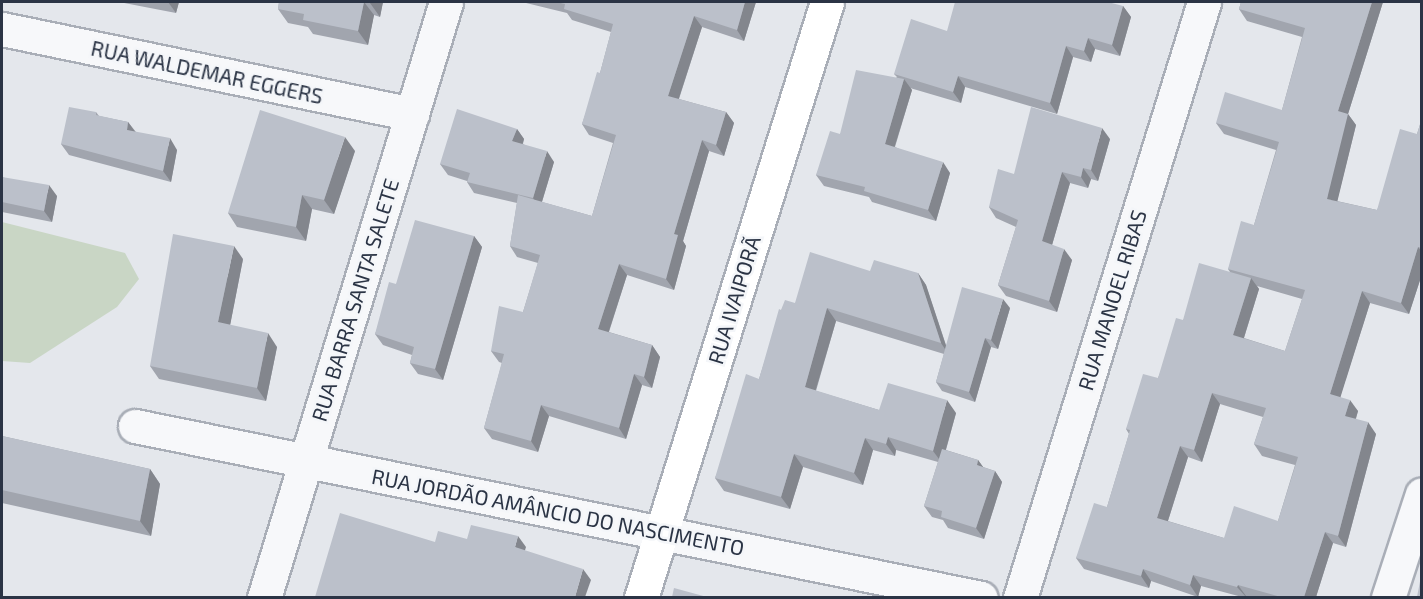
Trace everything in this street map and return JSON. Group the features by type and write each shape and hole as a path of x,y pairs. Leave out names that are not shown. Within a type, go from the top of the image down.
{"street":[{"name":"RUA BARRA SANTA SALETE","path":"264,597 446,2"},
{"name":"RUA IVAIPORÃ","path":"641,597 827,2"},
{"name":"RUA MANOEL RIBAS","path":"1020,597 1204,2"},
{"name":"RUA WALDEMAR EGGERS","path":"2,29 412,114"},
{"name":"RUA JORDÃO AMÂNCIO DO NASCIMENTO","path":"135,426 981,597"},
{"path":"1388,597 1422,494"}],"green space":[{"path":"2,222 125,253 139,279 117,307 30,363 2,361"}],"building":[{"path":"279,2 364,2 358,31 303,20 304,14 278,9"},
{"path":"556,2 745,2 737,30 694,16 668,96 726,112 716,145 702,140 674,234 678,235 666,279 619,264 598,329 652,345 644,377 634,374 619,428 541,405 531,441 484,428 504,354 491,351 499,306 523,312 540,255 510,246 518,195 592,216 616,135 582,124 597,72 600,73 613,24 564,9 565,4"},
{"path":"955,2 1108,2 1123,6 1112,45 1088,38 1084,51 1066,46 1050,103 958,76 953,92 894,74 911,19 947,31"},
{"path":"1241,2 1372,2 1338,111 1348,114 1327,199 1377,210 1400,129 1417,134 1422,118 1422,248 1418,247 1401,303 1362,291 1330,394 1350,400 1345,416 1368,422 1338,536 1325,532 1304,597 1281,597 1193,575 1190,585 1143,569 1141,576 1076,558 1094,503 1107,507 1130,430 1126,429 1143,374 1158,378 1176,318 1183,320 1199,263 1251,278 1233,335 1285,351 1305,290 1228,269 1241,221 1254,225 1279,142 1216,123 1225,92 1282,110 1305,28 1239,9","holes":["1212,393 1266,408 1254,444 1298,457 1278,521 1234,506 1224,538 1157,518 1180,446 1194,450"]},
{"path":"856,70 904,79 885,144 943,162 928,210 864,191 865,187 816,175 830,131 840,134"},
{"path":"69,107 96,112 96,115 128,122 127,130 170,138 163,171 61,144"},
{"path":"1031,107 1102,128 1091,170 1083,168 1081,177 1062,172 1042,241 1064,249 1049,301 998,285 1018,220 989,207 998,169 1014,174"},
{"path":"457,109 517,129 512,141 547,151 533,198 467,182 470,173 440,164"},
{"path":"260,110 345,137 324,200 302,195 296,227 228,213"},
{"path":"2,177 49,185 44,211 2,202"},
{"path":"415,220 474,236 435,369 410,363 414,347 375,334 389,282 396,284"},
{"path":"173,234 234,246 218,322 268,333 257,388 150,366"},
{"path":"810,252 870,271 874,260 918,273 941,343 827,308 805,387 879,410 888,383 947,400 933,451 888,437 886,444 865,438 854,473 794,454 781,497 715,478 746,374 759,379 779,309 781,310 785,300 795,303"},
{"path":"962,287 1003,299 991,340 985,338 969,392 936,382"},
{"path":"2,436 150,469 140,521 2,490"},
{"path":"942,449 978,460 977,465 995,471 976,528 941,517 942,511 924,506"},
{"path":"340,513 435,542 438,531 467,539 471,525 518,536 515,547 583,569 575,597 315,597"},
{"path":"1422,571 1422,597 1417,597"},
{"path":"674,588 707,597 672,597"}]}
